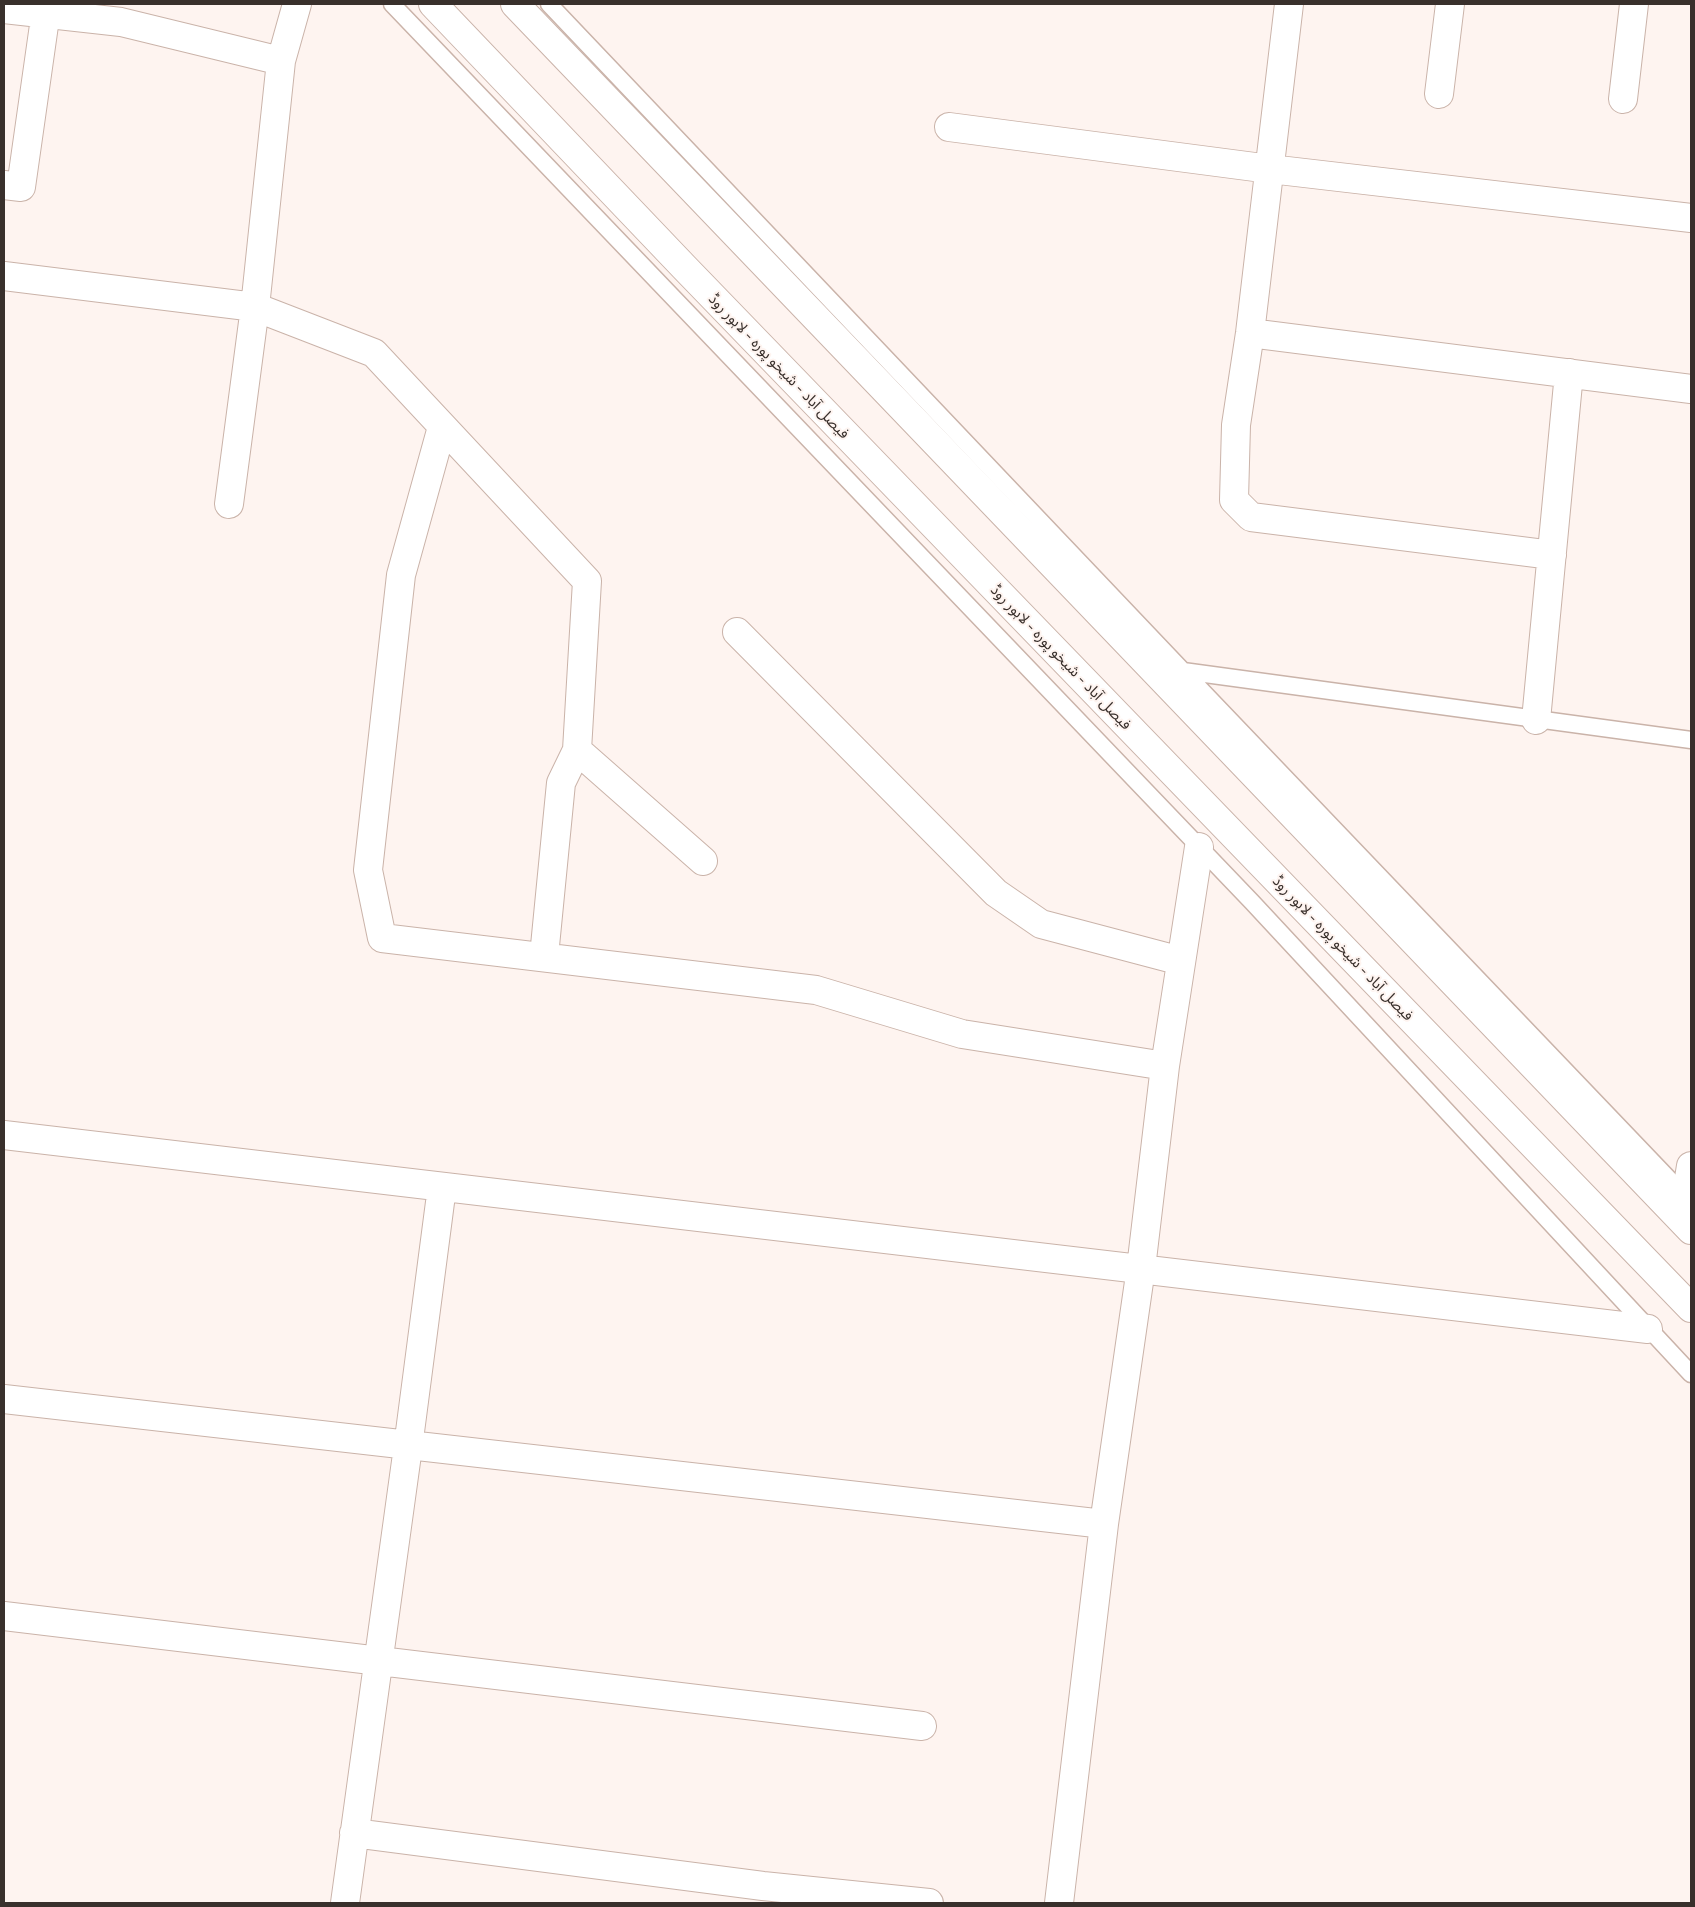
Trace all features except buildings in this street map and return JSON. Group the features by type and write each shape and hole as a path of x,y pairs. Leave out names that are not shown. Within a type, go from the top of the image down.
{"main road":[{"path":"229,504 255,307 281,61 297,4"},
{"name":"فیصل آباد - شیخو پورہ - لاہور روڈ","path":"433,4 691,274 1691,1308"},
{"path":"515,4 1691,1230"},
{"path":"1289,4 1250,333 1236,425 1234,500 1251,517 1552,555"},
{"path":"1439,94 1450,4"},
{"path":"1623,99 1634,4"},
{"path":"4,9 46,9 121,22 281,61"},
{"path":"4,185 21,187 46,9"},
{"path":"949,127 1270,169 1691,218"},
{"path":"4,276 255,307 374,353 587,580 577,750 562,783 544,956"},
{"path":"1250,333 1691,389"},
{"path":"1536,720 1569,373"},
{"path":"442,427 401,575 368,870 382,938 816,990 962,1034 1165,1066"},
{"path":"737,632 996,894 1041,924 1181,962"},
{"path":"577,750 703,861"},
{"path":"1059,1903 1104,1524 1141,1268 1165,1066 1199,847"},
{"path":"4,1135 1648,1329"},
{"path":"1689,1200 1691,1166"},
{"path":"345,1903 442,1187"},
{"path":"4,1399 1104,1524"},
{"path":"4,1616 922,1726"},
{"path":"354,1832 762,1895 929,1903"}],"lane":[{"path":"392,4 1199,847 1691,1374"},
{"path":"549,4 1689,1200"},
{"path":"1183,671 1691,740"}]}
